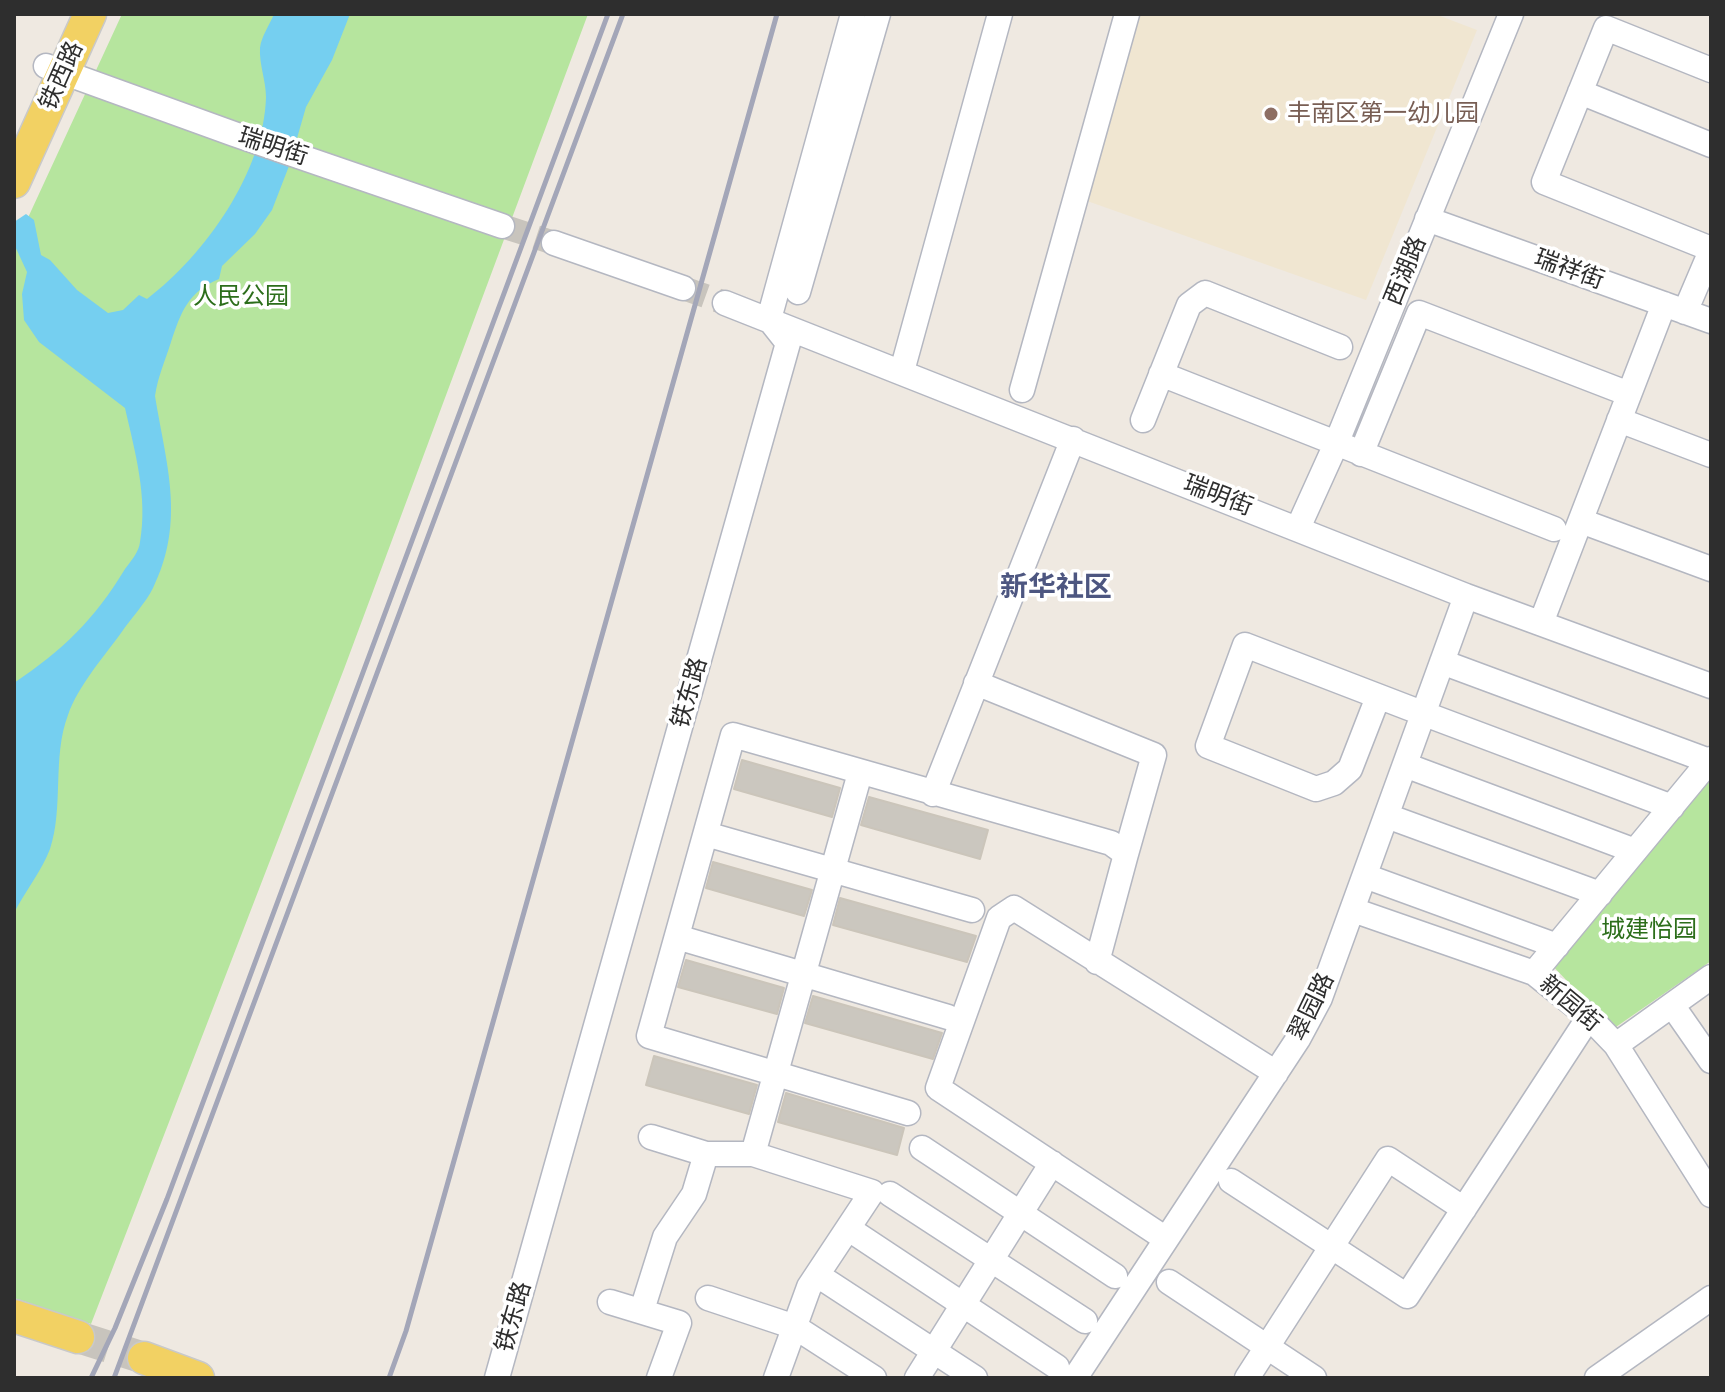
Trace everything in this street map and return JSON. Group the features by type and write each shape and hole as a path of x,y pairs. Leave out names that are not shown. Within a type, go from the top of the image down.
{"main road":[{"name":"铁西路","path":"14,182 55,68 69,14"},
{"name":"铁西路","path":"14,136 90,14"},
{"path":"14,1316 78,1337"},
{"path":"144,1358 198,1378"}],"street":[{"path":"769,319 853,14"},
{"path":"798,292 878,14"},
{"path":"902,371 1000,14"},
{"path":"1022,390 1127,14"},
{"name":"西湖路","path":"1298,528 1336,444 1511,14"},
{"path":"1541,623 1629,394 1674,308 1711,250 1544,182 1606,28 1711,70"},
{"name":"瑞明街","path":"55,68 234,134 502,226"},
{"path":"1580,92 1711,145"},
{"name":"瑞祥街","path":"1427,219 1711,321"},
{"path":"554,243 683,288"},
{"path":"1143,420 1189,305 1205,293 1340,347"},
{"name":"瑞明街","path":"725,303 1466,596 1711,686"},
{"path":"1361,454 1419,313 1629,394"},
{"name":"铁东路","path":"497,1378 788,343 769,319"},
{"path":"1161,374 1554,529"},
{"path":"1619,420 1711,455"},
{"path":"933,794 1073,439"},
{"path":"1581,521 1711,569"},
{"name":"翠园路","path":"1066,1372 1166,1239 1298,1039 1320,998 1466,596"},
{"path":"1378,697 1350,769 1334,783 1316,789 1208,746 1245,645 1672,807"},
{"path":"1442,662 1710,760 1534,973"},
{"path":"976,683 1154,755 1097,962"},
{"path":"908,1113 649,1036 733,735 1111,843 1126,854"},
{"path":"1405,765 1635,851"},
{"path":"753,1154 860,773"},
{"path":"1387,816 1600,894"},
{"path":"706,834 972,910"},
{"path":"1365,876 1557,946"},
{"path":"1166,1239 938,1088 999,918 1014,908 1276,1073"},
{"name":"新园街","path":"1353,910 1534,973 1589,1017 1616,1045 1711,1195"},
{"path":"677,937 948,1017"},
{"path":"1616,1045 1711,977"},
{"path":"1672,1005 1711,1061"},
{"path":"1231,1181 1407,1296 1589,1017"},
{"path":"651,1137 706,1154 753,1154 872,1192 809,1287 776,1378"},
{"path":"922,1148 1115,1276"},
{"path":"642,1310 665,1237 694,1194 706,1154"},
{"path":"1247,1378 1388,1159 1464,1209"},
{"path":"917,1378 1052,1163"},
{"path":"890,1194 1085,1321"},
{"path":"858,1235 1066,1372"},
{"path":"828,1282 975,1378"},
{"path":"1169,1282 1314,1378"},
{"path":"708,1298 795,1327 874,1378"},
{"path":"1597,1378 1711,1298"},
{"path":"610,1302 679,1323 659,1378"}],"shaded area":[{"name":"丰南区第一幼儿园","path":"1128,14 1435,14 1477,30 1366,300 1076,197"}],"green space":[{"name":"人民公园","path":"122,14 588,14 344,669 91,1324 14,1298 14,248"},
{"name":"城建怡园","path":"1711,761 1711,961 1613,1029 1547,960"}],"water":[{"path":"274,14 350,14 332,60 306,107 272,210 255,234 222,266 219,279 200,290 182,312 155,396 170,492 169,539 163,563 150,594 72,704 60,748 56,816 50,849 14,913 14,683 62,646 101,604 138,549 142,508 139,475 125,408 39,342 24,320 22,294 27,272 14,244 14,222 26,214 34,220 41,255 50,260 77,290 108,313 123,310 139,295 147,299 169,281 210,236 243,182 263,125 266,97 260,48"}],"building":[{"path":"742,760 840,788 832,817 734,789"},
{"path":"869,797 988,830 980,859 861,825"},
{"path":"713,862 812,890 804,916 706,888"},
{"path":"840,898 976,936 967,962 833,925"},
{"path":"686,960 784,988 777,1014 678,987"},
{"path":"813,996 942,1033 933,1059 805,1023"},
{"path":"654,1056 757,1085 749,1114 646,1085"},
{"path":"786,1093 904,1128 897,1155 778,1122"}],"tunnel":[{"path":"502,226 554,243"},
{"path":"683,288 725,303"},
{"path":"78,1337 144,1358"}],"railway":[{"path":"91,1378 115,1328 167,1199 608,14"},
{"path":"114,1378 623,14"},
{"path":"389,1378 406,1331 777,14"}],"place":[{"name":"丰南区第一幼儿园","path":"1271,114"}],"district":[{"name":"新华社区","path":"1056,588"}]}
